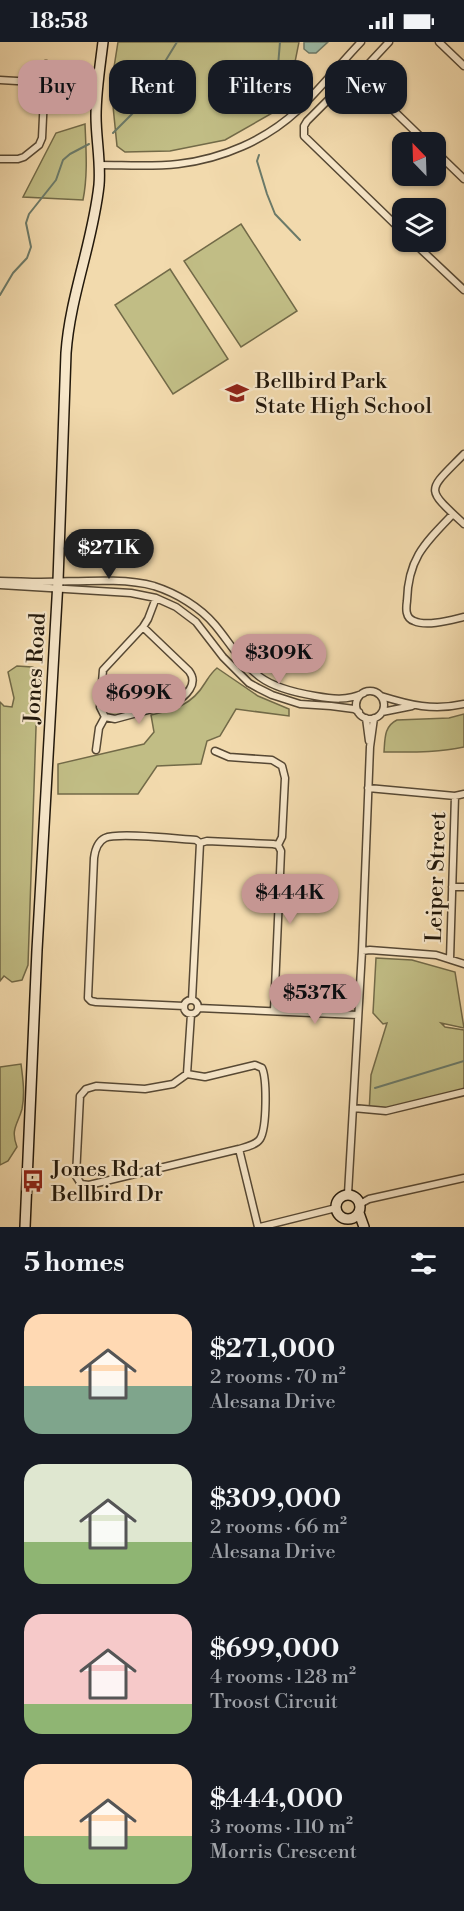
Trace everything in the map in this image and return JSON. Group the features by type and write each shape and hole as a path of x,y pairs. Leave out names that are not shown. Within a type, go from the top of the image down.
{"street":[{"name":"Jones Road","path":"25,1227 36,962 58,585 67,334 97,200 99,165 97,106 103,42"},
{"path":"99,165 177,164 237,149 273,130 299,110 361,42"},
{"path":"372,60 389,42"},
{"path":"439,42 464,66"},
{"path":"0,80 18,81"},
{"path":"325,103 307,121 304,126 304,136 392,221"},
{"path":"0,159 24,157 41,142 43,114"},
{"path":"397,114 416,132"},
{"path":"446,162 464,179"},
{"path":"424,252 464,290"},
{"path":"464,454 434,488 435,495 464,524"},
{"path":"453,514 425,543 417,555 407,584 406,611 408,617 419,622 438,622 464,617"},
{"path":"0,583 58,585 132,583 153,586 181,598 202,613 252,670 275,685 308,695 332,699 346,699 373,691 381,696 413,706 439,708 464,704"},
{"path":"58,585 130,593 156,598 176,607 196,622 223,657 243,677 272,695 300,704 354,709 366,718 374,718 382,712 413,706"},
{"path":"105,717 100,707 103,670 143,627 156,598"},
{"path":"105,717 115,719 174,703 193,683 189,670 143,627"},
{"path":"359,712 358,700 364,693"},
{"path":"381,696 384,702 382,712"},
{"path":"96,750 99,728 105,717"},
{"path":"366,718 370,747"},
{"path":"348,1194 362,951 370,747 374,718"},
{"path":"215,751 229,757 272,760 282,766 285,778 282,837 278,845"},
{"path":"368,789 455,796 464,794"},
{"name":"Leiper Street","path":"450,958 455,796"},
{"path":"184,1006 96,1002 88,998 95,850 102,840 116,836 196,840 200,843 207,841 278,845"},
{"path":"192,1000 200,843"},
{"path":"273,1011 281,851 278,845"},
{"path":"452,887 464,887"},
{"path":"362,951 436,955 464,964"},
{"path":"184,1006 186,1002 192,1000"},
{"path":"192,1000 197,1003 198,1008"},
{"path":"184,1006 187,1013 191,1014"},
{"path":"198,1008 358,1015"},
{"path":"191,1014 195,1013 198,1008"},
{"path":"187,1074 191,1014"},
{"path":"255,1065 262,1068 265,1079 263,1131 259,1140 239,1149 89,1185 81,1184 77,1180 80,1096 86,1089 96,1086 145,1089 173,1084 187,1074 205,1077 255,1065"},
{"path":"353,1108 386,1111 464,1092"},
{"path":"239,1149 259,1227 336,1209"},
{"path":"364,1227 359,1208 356,1197 348,1194 340,1197 336,1209 338,1215 351,1219 359,1208 369,1199 464,1178"},
{"path":"344,1218 350,1227"}],"shaded area":[{"path":"118,42 299,42 295,60 208,60 208,114 270,114 225,140 170,151 125,152 117,146 114,114 196,114 196,60 115,60"},
{"path":"304,42 328,42 316,53 309,53 304,49"},
{"path":"85,124 86,172 83,200 23,197 56,133"},
{"path":"241,224 297,311 241,347 184,261"},
{"path":"170,269 228,359 173,394 115,305"},
{"path":"17,666 38,669 28,965 22,980 12,982 4,976 0,981 0,702 4,706 12,707 14,698 8,672"},
{"path":"217,668 258,696 289,709 289,716 236,709 220,736 207,741 201,764 157,766 138,794 58,794 58,764 144,744 154,732 151,715 175,708 194,697"},
{"path":"464,714 464,747 434,751 384,752 387,729 397,720 449,718"},
{"path":"376,958 412,960 455,972 464,1028 441,1023 445,1027 464,1030 464,1089 369,1113 371,1075 387,1023 383,1024 373,1013"},
{"path":"21,1064 22,1109 14,1131 17,1147 8,1161 0,1165 0,1067"}],"waterway":[{"path":"113,133 134,112 177,42"},
{"path":"278,60 280,42"},
{"path":"0,295 13,273 27,258 31,247 26,223 29,214 56,180 63,160 89,144"},
{"path":"259,155 257,161 275,214 300,240"},
{"path":"375,1088 464,1061"}],"place":[{"name":"Bellbird Park State High School","path":"237,393"},
{"name":"Jones Rd at Bellbird Dr","path":"33,1181"}]}
